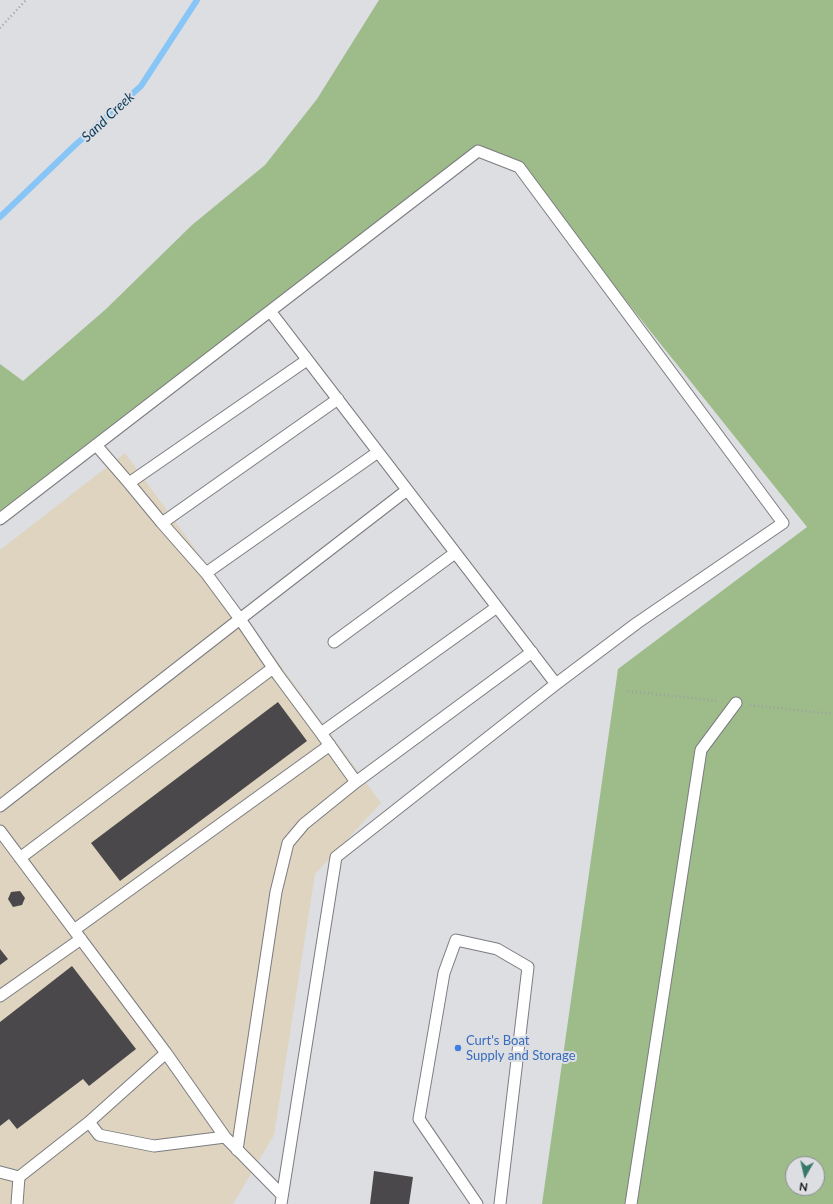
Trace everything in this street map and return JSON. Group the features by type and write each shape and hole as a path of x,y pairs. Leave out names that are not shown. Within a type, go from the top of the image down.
{"lane":[{"path":"0,519 478,151 519,167 783,523 637,623 556,684 336,857 281,1200"},
{"path":"270,311 556,684"},
{"path":"129,483 307,360"},
{"path":"162,523 338,399"},
{"path":"96,445 206,572 273,668 356,782"},
{"path":"206,572 378,452"},
{"path":"0,806 408,490"},
{"path":"334,642 455,553"},
{"path":"321,733 497,607"},
{"path":"237,1150 276,892 288,843 304,824 356,782 532,652"},
{"path":"20,858 273,668"},
{"path":"631,1204 701,750 736,703"},
{"path":"74,930 330,745"},
{"path":"0,831 166,1053 224,1137 281,1200"},
{"path":"0,996 81,939"},
{"path":"477,1204 419,1119 444,973 456,940 497,949 528,967 500,1204"},
{"path":"17,1204 19,1177 89,1122 166,1053"},
{"path":"89,1122 99,1135 154,1146 224,1137"},
{"path":"0,1172 19,1177"}],"path":[{"path":"0,28 26,0"}],"shaded area":[{"path":"125,453 381,803 315,874 274,1135 233,1204 0,1204 0,550"}],"green space":[{"path":"379,0 833,0 833,1204 542,1204 618,669 807,527 519,167 478,151 0,519 0,364 23,381 106,309 192,225 265,165 317,99"}],"building":[{"path":"278,702 307,741 120,881 91,843"},
{"path":"20,891 25,898 22,905 13,907 8,899 11,892"},
{"path":"0,949 8,959 0,965"},
{"path":"72,966 136,1049 89,1086 83,1079 17,1129 9,1119 0,1126 0,1022"},
{"path":"374,1171 413,1177 409,1204 370,1204"}],"waterway":[{"name":"Sand Creek","path":"0,217 73,147 141,86 197,0"}],"place":[{"name":"Curt's Boat Supply and Storage","path":"458,1048"}]}
